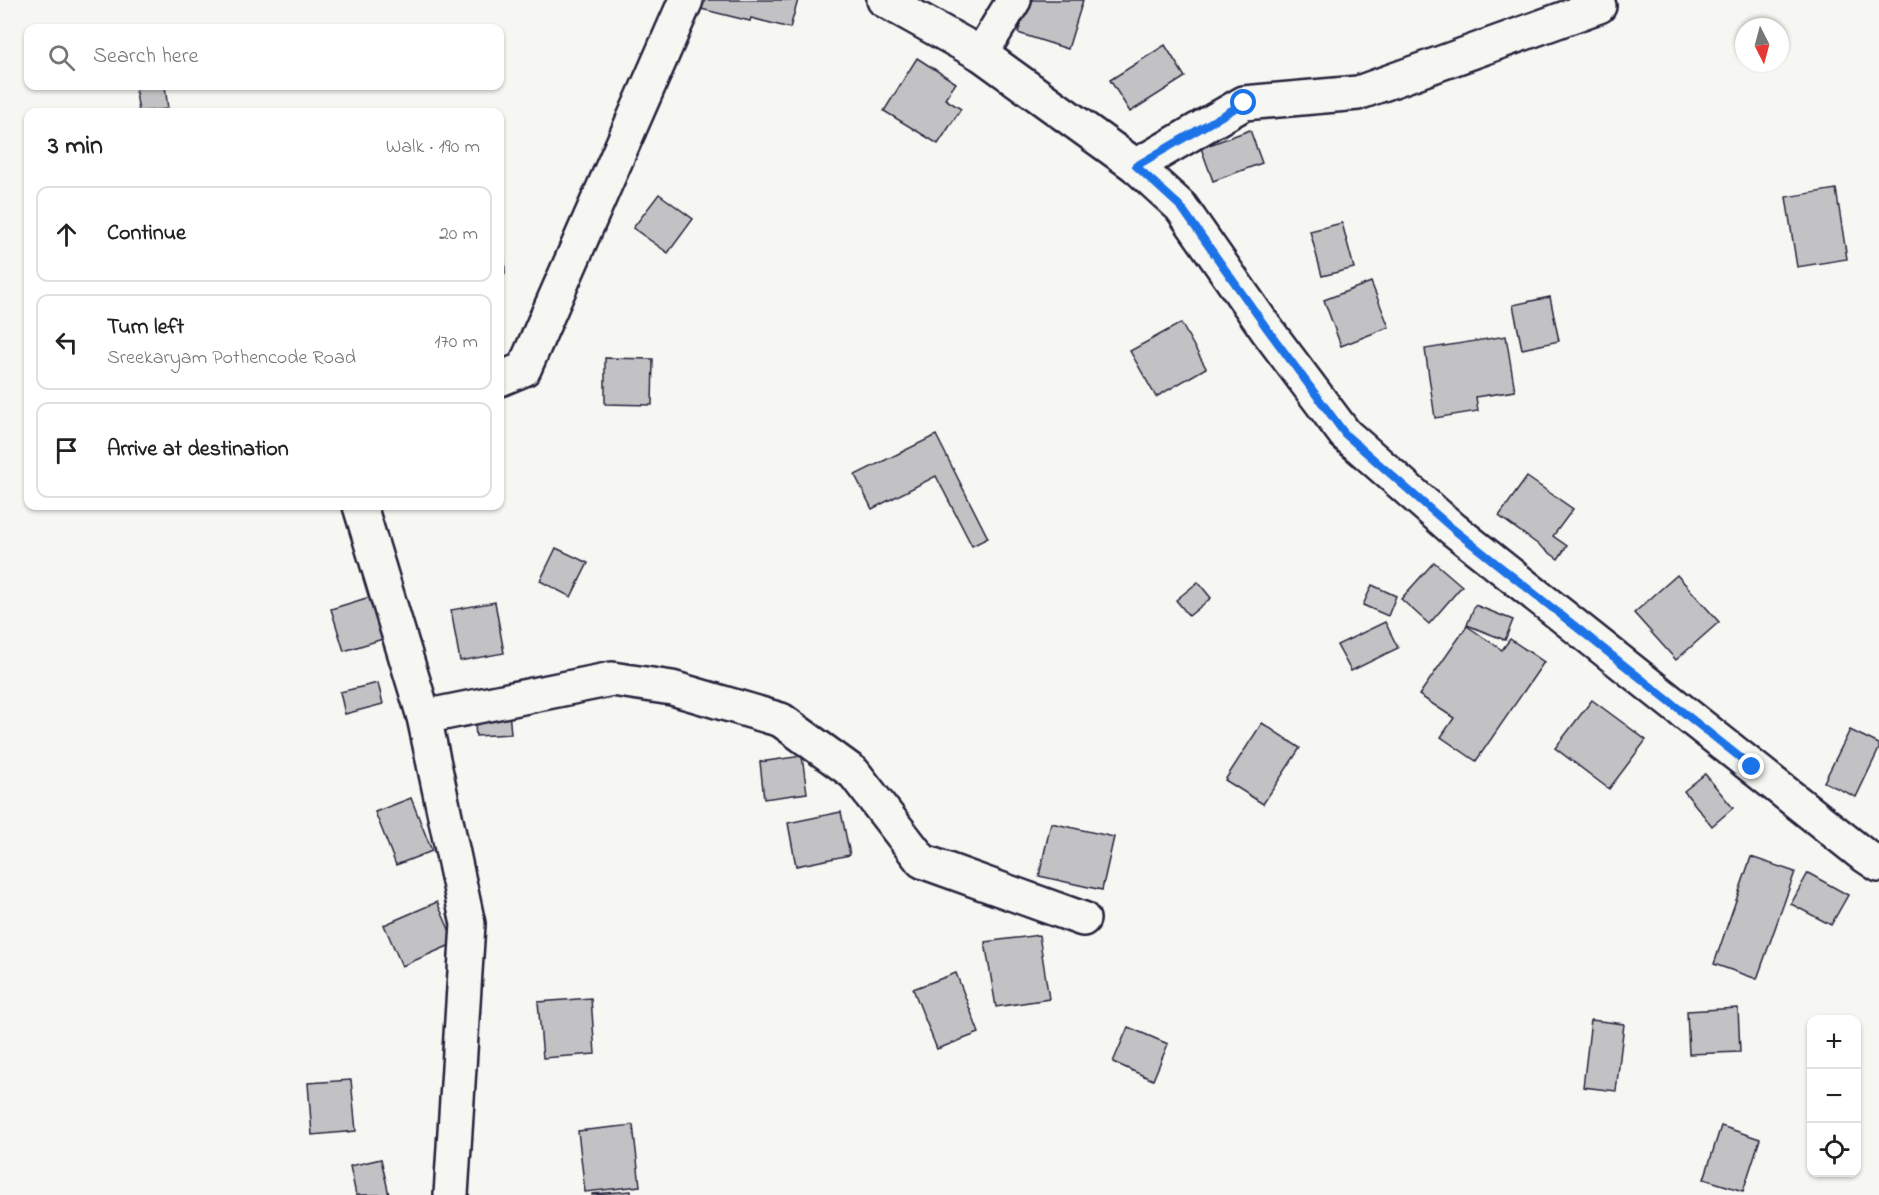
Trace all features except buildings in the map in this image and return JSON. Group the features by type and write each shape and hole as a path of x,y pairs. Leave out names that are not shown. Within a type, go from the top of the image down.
{"street":[{"path":"504,377 524,369 686,0"},
{"path":"884,0 981,54 1136,166 1181,207 1345,434 1453,529 1851,846 1879,865"},
{"path":"981,54 1014,0"},
{"path":"1136,166 1244,103 1358,93 1599,6"},
{"path":"361,510 424,717 468,924 451,1195"},
{"path":"424,717 612,679 672,688 781,720 854,773 922,861 1083,920"}],"route":[{"path":"1244,103 1136,166 1181,207 1345,434 1453,529 1752,767"}]}
